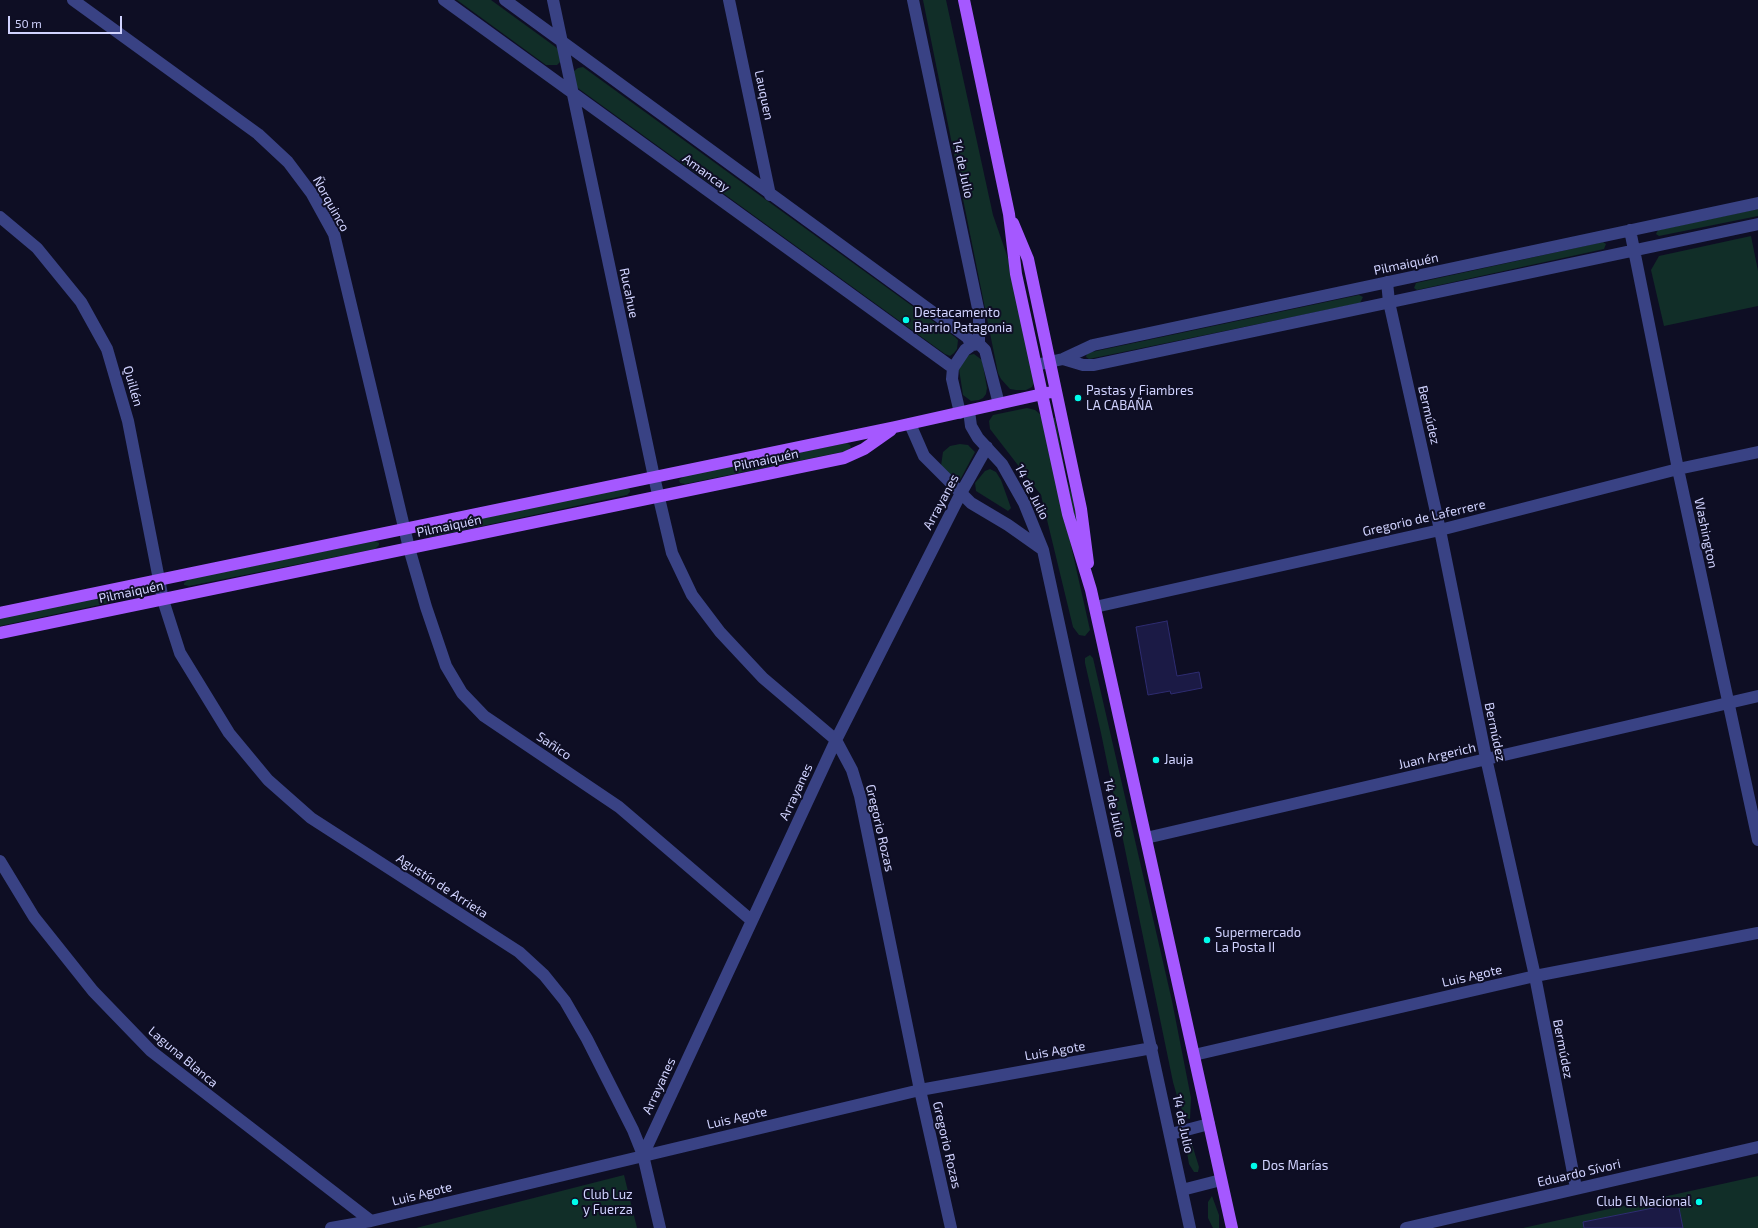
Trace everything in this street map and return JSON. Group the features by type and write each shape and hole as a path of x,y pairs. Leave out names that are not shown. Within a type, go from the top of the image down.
{"main road":[{"name":"14 de Julio","path":"964,0 1009,214 1016,274 1042,395 1068,514 1095,607 1232,1228"},
{"name":"14 de Julio","path":"1009,214 1028,259 1084,522 1091,590"},
{"name":"Pilmaiquén","path":"0,613 910,424 1056,391"},
{"name":"Pilmaiquén","path":"0,633 844,458 864,449 895,427"}],"street":[{"name":"Ñorquinco","path":"73,0 258,134 288,162 312,194 334,234 409,548"},
{"name":"Amancay","path":"444,0 953,368"},
{"name":"Amancay","path":"505,0 770,195 963,334 975,345 985,350 989,358 999,404"},
{"name":"Rucahue","path":"553,0 658,496"},
{"name":"Lauquen","path":"730,0 770,195"},
{"name":"14 de Julio","path":"913,0 979,313 975,345"},
{"name":"Pilmaiquén","path":"1064,360 1093,345 1758,203"},
{"name":"Quillén","path":"0,217 37,248 81,302 107,349 128,421 162,600"},
{"name":"Pilmaiquén","path":"1036,365 1064,360 1094,365 1758,224"},
{"name":"Washington","path":"1630,230 1678,469 1758,840"},
{"name":"Bermúdez","path":"1387,282 1390,302 1440,530 1486,758 1535,976 1576,1188"},
{"path":"953,368 965,350 975,345"},
{"name":"14 de Julio","path":"953,368 952,378 971,426 978,438 1002,464 1024,503 1043,550 1171,1134 1190,1228"},
{"path":"910,424 924,456 971,503 1008,525 1043,550"},
{"name":"Arrayanes","path":"643,1155 836,740 961,493 987,447"},
{"name":"Gregorio de Laferrere","path":"1095,607 1440,530 1678,469 1758,452"},
{"name":"Gregorio Rozas","path":"658,496 672,553 692,595 720,632 763,678 836,740 852,770 860,796 920,1090 951,1228"},
{"name":"Sañico","path":"409,548 426,607 446,666 462,693 484,716 619,807 751,920"},
{"name":"Agustín de Arrieta","path":"162,600 180,653 228,733 268,780 311,818 519,952 544,975 565,1001 587,1039 633,1130 643,1155 660,1228"},
{"name":"Juan Argerich","path":"1146,838 1758,696"},
{"name":"Laguna Blanca","path":"0,861 39,923 93,991 151,1051 371,1221"},
{"name":"Luis Agote","path":"1194,1055 1535,976 1758,933"},
{"name":"Luis Agote","path":"332,1228 371,1221 920,1090 1152,1048"},
{"path":"1171,1134 1209,1124"},
{"name":"Eduardo Sívori","path":"1406,1228 1758,1147"},
{"path":"1182,1190 1221,1180"}],"green space":[{"path":"457,0 491,0 557,48 560,52 561,61 557,65 546,65"},
{"path":"923,0 946,0 993,215 1012,270 1035,381 1032,387 1026,390 1010,389 998,373"},
{"path":"583,67 955,337 958,340 957,349 954,353 950,356 945,354 575,86 573,76 574,71"},
{"path":"1758,209 1758,216 1659,236 1656,234 1658,230"},
{"path":"1751,236 1758,271 1758,306 1664,326 1651,270 1659,256"},
{"path":"1603,242 1606,244 1604,249 1417,290 1414,288 1416,283"},
{"path":"1359,295 1363,297 1360,303 1089,359 1086,357 1087,353"},
{"path":"974,354 982,360 987,388 986,394 983,398 971,401 963,395 959,369 965,358"},
{"path":"1027,408 1035,410 1040,414 1043,421 1090,630 1085,636 1079,635 1073,627 1041,495 990,429 989,421 993,415"},
{"path":"1053,418 1055,418 1067,480 1078,512 1078,534"},
{"path":"847,443 851,447 847,451 685,484 680,483 679,480 684,476"},
{"path":"960,444 968,445 975,452 960,480 954,481 941,466 943,452 950,446"},
{"path":"990,469 996,472 1001,480 1011,508 1008,511 976,491 975,483 985,471"},
{"path":"627,488 630,492 627,495 431,537 425,535 425,533 430,529"},
{"path":"375,541 379,543 379,545 375,549 189,586 184,585 184,583 189,579"},
{"path":"132,591 136,594 132,598 0,626 0,618"},
{"path":"1090,655 1093,658 1172,1001 1191,1098 1190,1119 1186,1118 1179,1103 1173,1082 1101,733 1085,663 1085,658"},
{"path":"1190,1138 1199,1167 1198,1172 1194,1172 1189,1164 1186,1139"},
{"name":"Club Luz y Fuerza","path":"624,1175 637,1228 416,1228"},
{"name":"Club El Nacional","path":"1758,1176 1758,1228 1523,1228"},
{"path":"1212,1196 1219,1215 1219,1228 1213,1228 1208,1218 1208,1202"}],"building":[{"path":"1167,621 1177,676 1199,672 1202,688 1171,694 1170,691 1148,695 1136,627"},
{"path":"1678,1203 1683,1228 1584,1228 1583,1222"}],"place":[{"name":"Destacamento Barrio Patagonia","path":"906,320"},
{"name":"Pastas y Fiambres LA CABAÑA","path":"1078,398"},
{"name":"Jauja","path":"1156,760"},
{"name":"Supermercado La Posta II","path":"1207,940"},
{"name":"Dos Marías","path":"1254,1166"},
{"name":"Club Luz y Fuerza","path":"575,1202"},
{"name":"Club El Nacional","path":"1699,1202"}]}
